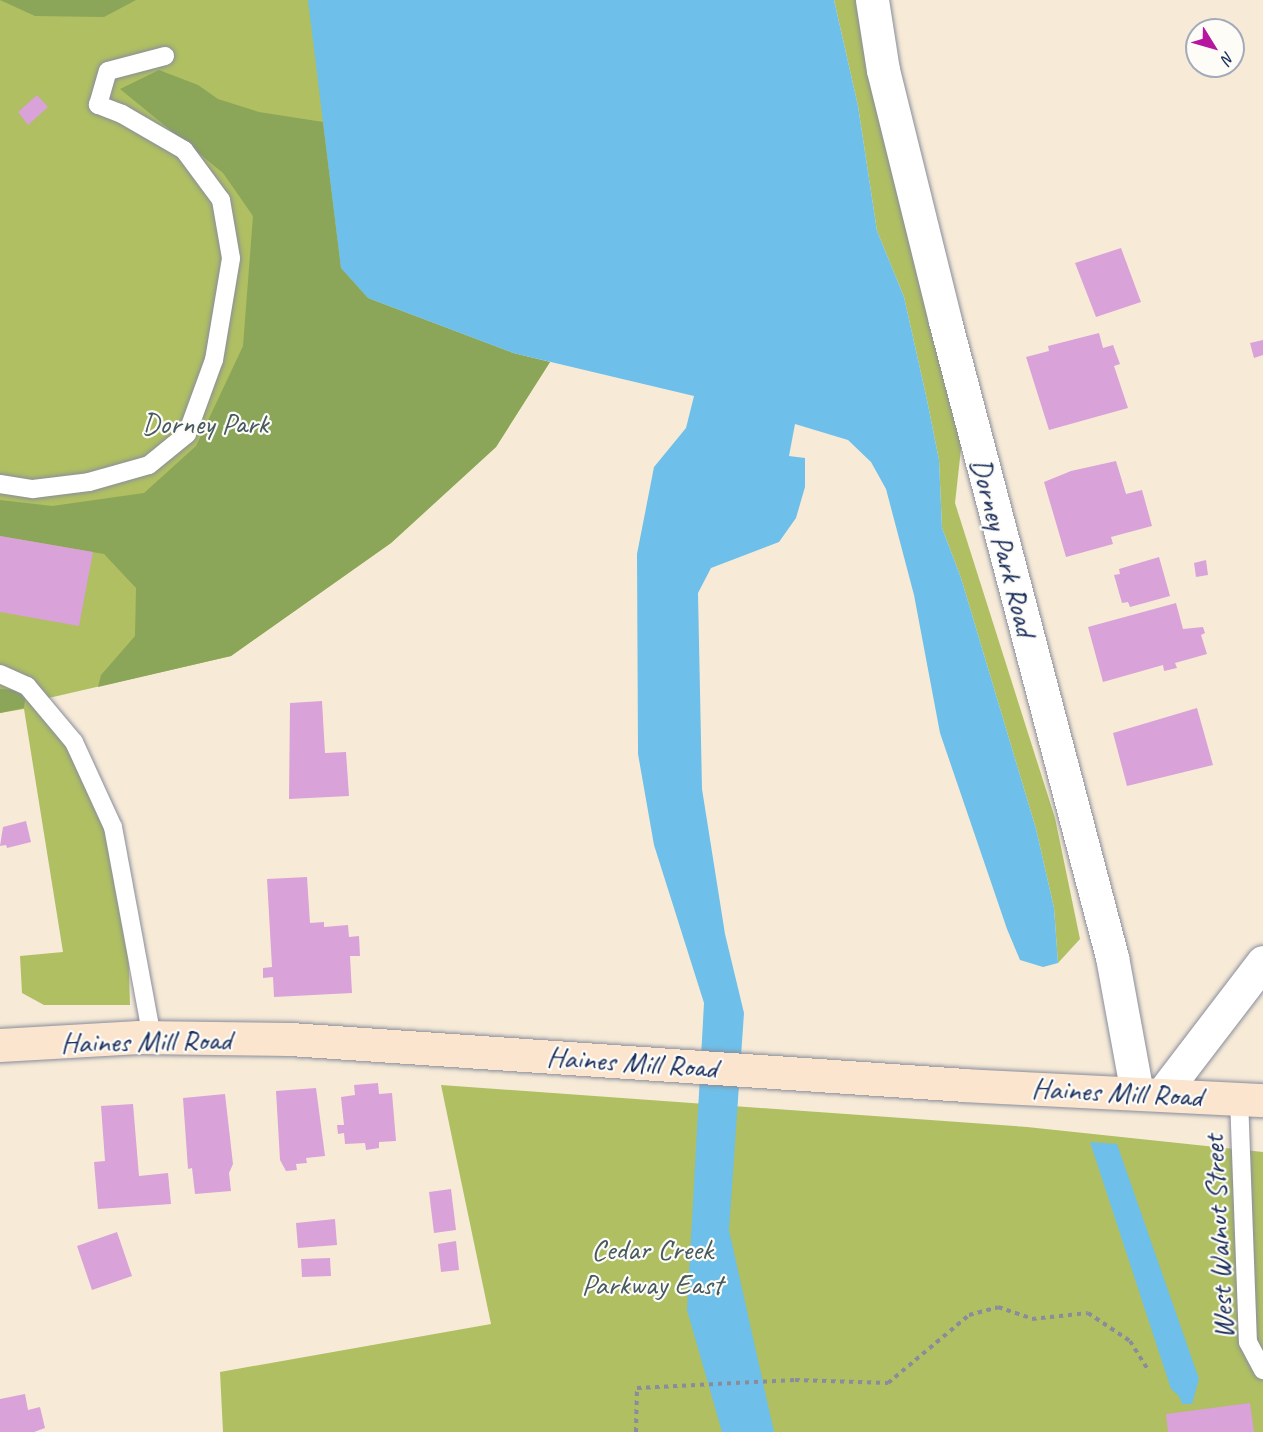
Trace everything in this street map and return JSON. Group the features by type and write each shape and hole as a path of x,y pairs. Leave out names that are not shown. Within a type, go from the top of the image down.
{"street":[{"name":"Dorney Park Road","path":"872,0 884,70 945,321 1150,1094"},
{"path":"1150,1094 1263,962"},
{"name":"Haines Mill Road","path":"0,1045 152,1038 290,1039 767,1072 1251,1099"}],"lane":[{"path":"0,484 33,489 89,482 149,465 187,434 214,360 231,258 221,200 184,150 122,114 98,105 108,71 165,56"},
{"path":"0,674 27,686 74,742 113,827 152,1038"},
{"name":"West Walnut Street","path":"1251,1099 1248,1342 1263,1370"}],"path":[{"path":"636,1432 637,1388 795,1380 888,1383 969,1315 998,1308 1032,1319 1088,1313 1130,1341 1149,1371"}],"green space":[{"name":"Dorney Park","path":"0,0 450,0 368,298 513,353 550,362 496,447 391,543 231,656 40,700 110,827 128,942 130,1005 44,1005 22,993 20,956 63,952 24,709 0,713"},
{"path":"0,0 136,0 104,17 35,16"},
{"path":"834,0 862,0 962,440 955,503 1055,818 1080,939 1058,963 1054,908 1036,829 961,578 942,528 939,460 927,400 904,297 877,231 858,106"},
{"path":"159,70 198,85 218,99 259,112 323,122 341,268 368,298 513,353 550,362 496,447 391,543 231,656 98,687 101,675 135,636 136,588 104,554 0,536 0,500 52,506 144,493 196,446 243,346 253,216 223,173 120,89"},
{"path":"0,689 17,690 25,699 24,708 0,713"},
{"name":"Cedar Creek Parkway East","path":"441,1085 1027,1127 1263,1152 1263,1432 223,1432 220,1372 491,1324"}],"water":[{"path":"308,0 834,0 858,106 877,231 904,297 927,400 939,460 942,528 961,578 1036,829 1054,908 1058,963 1043,967 1020,960 1007,929 940,733 914,595 886,489 871,462 848,440 795,424 789,456 805,458 805,487 796,518 779,542 711,568 698,593 702,789 725,934 744,1013 729,1230 774,1432 722,1432 687,1310 704,1003 654,845 638,754 637,554 654,467 686,428 694,396 513,353 368,298 341,268"},
{"path":"1090,1142 1117,1144 1199,1379 1192,1404 1182,1404 1179,1396 1171,1389"}],"building":[{"path":"37,95 48,107 28,125 18,112"},
{"path":"1121,248 1141,302 1096,317 1075,263"},
{"path":"1099,333 1103,348 1113,345 1120,364 1114,366 1128,408 1049,430 1026,357 1049,351 1048,346"},
{"path":"1263,340 1263,355 1254,358 1250,343"},
{"path":"1116,461 1126,494 1142,490 1152,526 1111,537 1113,544 1066,557 1044,482 1071,471"},
{"path":"0,536 93,552 79,626 0,612"},
{"path":"1159,557 1170,596 1130,607 1128,602 1122,603 1114,575 1120,574 1119,569"},
{"path":"1206,560 1208,575 1196,577 1194,563"},
{"path":"1176,603 1183,629 1203,627 1205,633 1201,635 1207,654 1175,663 1177,668 1164,671 1163,665 1103,682 1088,627"},
{"path":"322,701 325,753 346,752 349,796 289,799 290,703"},
{"path":"1197,708 1213,765 1127,786 1113,733"},
{"path":"26,821 31,842 7,848 6,845 0,846 3,827"},
{"path":"307,877 310,923 324,922 324,927 348,925 349,937 359,936 360,956 350,956 352,993 274,997 273,977 263,978 263,968 272,967 267,879"},
{"path":"378,1083 379,1094 392,1093 396,1141 379,1142 379,1148 366,1150 365,1143 345,1144 344,1133 338,1134 337,1125 344,1125 341,1097 355,1095 354,1085"},
{"path":"316,1088 325,1156 306,1158 307,1163 296,1164 297,1170 286,1171 280,1160 276,1091"},
{"path":"225,1094 233,1164 229,1173 231,1191 195,1194 192,1168 188,1169 183,1098"},
{"path":"133,1104 139,1176 168,1173 171,1204 98,1209 94,1162 105,1161 101,1106"},
{"path":"451,1189 456,1230 434,1233 429,1192"},
{"path":"335,1219 337,1245 298,1248 296,1223"},
{"path":"117,1232 132,1276 92,1290 77,1246"},
{"path":"456,1241 459,1270 441,1272 438,1244"},
{"path":"330,1258 331,1276 302,1277 301,1259"},
{"path":"25,1394 28,1410 40,1407 45,1428 34,1432 0,1432 0,1399"},
{"path":"1250,1403 1254,1432 1168,1432 1166,1414"}]}
